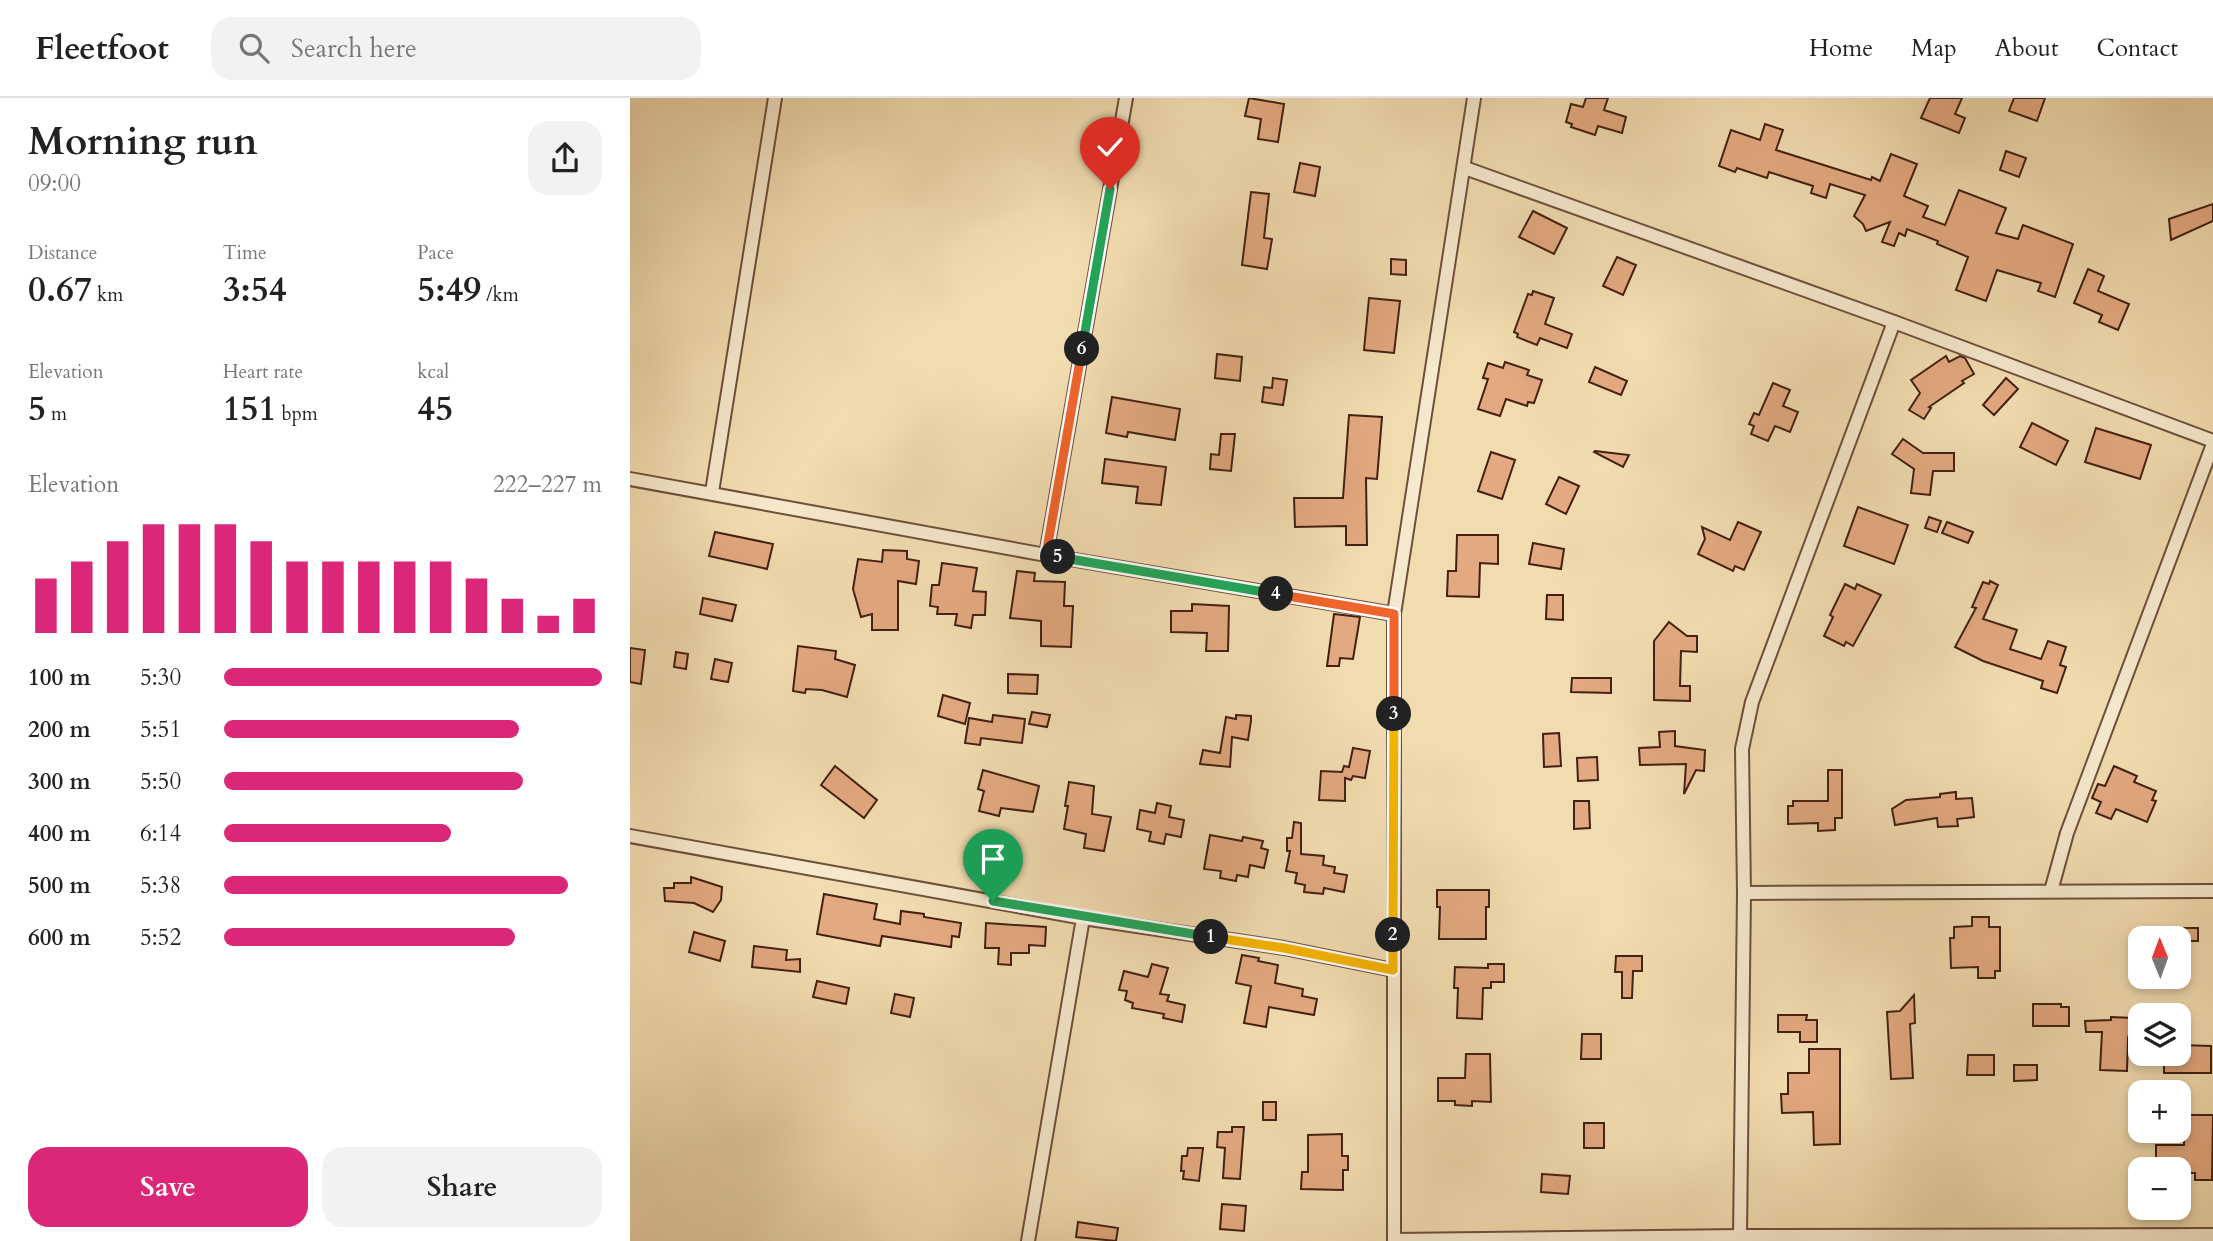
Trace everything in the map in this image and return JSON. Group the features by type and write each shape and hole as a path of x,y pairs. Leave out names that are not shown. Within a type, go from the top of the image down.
{"street":[{"path":"712,492 775,98"},
{"path":"1046,555 1126,98"},
{"path":"1474,98 1394,614 1394,1241 1740,1236 2145,1238 2213,1235"},
{"path":"1465,168 1894,322 2213,443 2067,832 2051,891"},
{"path":"1740,1236 1744,893 1742,748 1752,702 1894,322"},
{"path":"630,479 1046,555 1394,614"},
{"path":"630,836 1083,918 1284,948 1393,970"},
{"path":"1744,893 2213,891"},
{"path":"1028,1241 1083,918"}],"building":[{"path":"1249,98 1284,104 1278,142 1258,139 1261,119 1245,116"},
{"path":"1586,98 1608,98 1604,110 1626,117 1622,133 1598,126 1595,135 1571,127 1572,124 1566,122 1571,104 1583,107"},
{"path":"1930,98 1962,98 1955,114 1965,118 1959,133 1921,118"},
{"path":"2014,98 2045,98 2037,121 2009,111"},
{"path":"1765,124 1783,130 1776,150 1871,180 1872,177 1880,181 1891,154 1917,164 1904,196 1928,206 1923,217 1945,225 1959,190 2006,208 1996,233 2018,239 2023,225 2073,244 2055,297 2038,291 2041,283 1997,270 1986,301 1956,290 1968,257 1907,229 1905,236 1899,233 1894,246 1882,242 1890,222 1866,231 1854,216 1865,195 1830,184 1826,198 1811,193 1813,186 1769,172 1767,178 1737,168 1735,172 1719,166 1731,130 1760,140"},
{"path":"2006,151 2026,158 2019,177 2000,170"},
{"path":"1300,163 1320,167 1315,196 1294,192"},
{"path":"1251,192 1269,194 1264,238 1272,239 1267,269 1242,265"},
{"path":"2213,204 2213,221 2171,240 2169,219"},
{"path":"1533,211 1567,228 1554,254 1519,237"},
{"path":"1617,257 1636,265 1623,295 1603,286"},
{"path":"1391,259 1406,260 1406,275 1391,274"},
{"path":"2088,269 2104,276 2098,291 2129,304 2118,330 2099,322 2102,315 2074,303"},
{"path":"1533,291 1554,298 1545,324 1572,334 1567,348 1540,338 1537,345 1517,337 1518,334 1514,332 1528,294 1532,295"},
{"path":"1369,298 1400,301 1394,353 1364,350"},
{"path":"1217,354 1242,357 1240,381 1215,378"},
{"path":"1946,356 1949,362 1960,356 1965,358 1974,374 1929,407 1931,408 1924,419 1909,410 1920,393 1911,380"},
{"path":"1505,362 1529,370 1527,375 1542,380 1534,403 1528,402 1527,406 1506,399 1500,416 1478,409 1488,379 1483,378 1488,363 1503,368"},
{"path":"1595,367 1627,381 1621,395 1589,382"},
{"path":"1273,378 1287,380 1283,405 1262,402 1264,387 1272,388"},
{"path":"2006,378 2018,389 1994,415 1983,405"},
{"path":"1773,383 1790,390 1783,406 1798,412 1790,432 1775,426 1768,441 1751,434 1754,426 1749,424 1754,413 1759,415"},
{"path":"1112,397 1180,409 1175,440 1128,432 1127,437 1106,433"},
{"path":"1349,415 1382,417 1377,479 1366,478 1367,545 1346,545 1346,526 1295,527 1294,498 1343,498"},
{"path":"2032,423 2068,441 2056,465 2020,447"},
{"path":"2096,428 2151,445 2140,479 2085,462"},
{"path":"1221,434 1235,434 1231,471 1210,469 1211,454 1219,455"},
{"path":"1903,439 1923,453 1954,453 1954,471 1933,471 1930,495 1911,493 1914,469 1892,454"},
{"path":"1595,451 1629,455 1623,467"},
{"path":"1491,452 1515,460 1502,499 1478,491"},
{"path":"1105,459 1166,467 1161,505 1136,503 1138,487 1102,483"},
{"path":"1559,477 1579,486 1566,514 1546,504"},
{"path":"1858,507 1908,525 1894,564 1844,546"},
{"path":"1929,517 1941,521 1937,532 1925,528"},
{"path":"1738,522 1761,532 1744,570 1735,566 1733,571 1698,554 1705,539 1702,527 1730,540"},
{"path":"1947,522 1973,532 1968,543 1942,533"},
{"path":"715,532 773,544 767,569 709,556"},
{"path":"1457,535 1498,535 1498,564 1480,563 1479,597 1447,596 1448,571 1456,571"},
{"path":"1533,543 1564,549 1561,569 1529,564"},
{"path":"883,550 907,551 907,559 919,561 916,584 898,581 898,630 872,630 872,614 861,617 853,589 858,559 882,562"},
{"path":"942,563 977,568 973,591 986,592 985,615 973,615 971,628 955,625 957,614 937,614 938,607 930,606 932,585 939,585"},
{"path":"1017,571 1035,573 1034,581 1065,582 1064,606 1073,606 1071,647 1041,646 1041,621 1010,618"},
{"path":"1990,581 1998,585 1983,619 2017,630 2010,649 2041,659 2048,641 2066,647 2060,665 2066,667 2057,693 2041,688 2043,681 1983,661 1955,647 1976,608 1972,607 1983,582 1989,584"},
{"path":"1845,584 1855,589 1857,584 1881,595 1853,646 1846,642 1844,646 1824,636 1833,617 1830,615"},
{"path":"1547,595 1563,595 1563,620 1546,619"},
{"path":"703,598 736,605 732,621 700,614"},
{"path":"1192,604 1229,606 1228,651 1206,651 1207,633 1171,632 1171,611 1192,611"},
{"path":"1334,614 1360,617 1353,659 1340,658 1339,666 1327,666"},
{"path":"1669,622 1687,636 1697,636 1697,652 1681,651 1680,686 1690,686 1690,701 1654,700 1654,641"},
{"path":"798,646 836,651 835,659 855,665 847,697 822,690 806,689 805,693 793,691"},
{"path":"630,648 645,650 641,684 630,682"},
{"path":"676,652 688,654 686,669 674,667"},
{"path":"715,659 732,663 728,682 711,679"},
{"path":"1008,674 1038,675 1037,694 1008,693"},
{"path":"1572,678 1611,678 1611,693 1571,692"},
{"path":"943,695 970,703 965,724 938,716"},
{"path":"1032,712 1050,715 1047,727 1029,724"},
{"path":"993,715 1025,719 1022,743 981,738 980,745 965,743 969,718 992,722"},
{"path":"1236,715 1251,716 1251,721 1248,740 1232,737 1230,767 1200,764 1203,750 1220,753 1226,717 1236,719"},
{"path":"1675,731 1675,746 1705,750 1704,771 1696,770 1684,794 1686,764 1640,765 1639,748 1660,747 1659,732"},
{"path":"1559,733 1561,766 1544,767 1543,734"},
{"path":"1353,748 1370,751 1365,778 1345,778 1345,801 1319,800 1321,771 1342,772 1344,766 1349,767"},
{"path":"1597,757 1598,780 1578,781 1577,758"},
{"path":"835,766 877,800 864,818 821,785"},
{"path":"2114,766 2137,776 2134,782 2156,791 2152,800 2156,801 2147,822 2116,809 2111,819 2096,813 2101,802 2092,798 2098,784 2105,786"},
{"path":"983,770 1039,786 1033,812 1001,808 999,816 979,811 984,791 978,789"},
{"path":"1828,770 1842,770 1842,818 1835,818 1835,830 1818,831 1818,823 1788,824 1788,806 1793,806 1793,801 1828,801"},
{"path":"1069,782 1094,786 1092,814 1111,817 1104,851 1084,848 1086,834 1064,829"},
{"path":"1956,792 1956,799 1972,798 1974,817 1957,819 1958,826 1938,827 1937,818 1895,825 1892,809 1906,800 1940,797 1940,794"},
{"path":"1574,801 1589,801 1590,828 1574,829"},
{"path":"1157,803 1171,806 1169,817 1184,820 1181,837 1166,834 1164,844 1149,841 1151,832 1137,829 1140,810 1155,813"},
{"path":"1294,822 1301,823 1301,854 1324,856 1323,865 1335,867 1334,873 1347,875 1344,892 1324,888 1323,894 1304,892 1305,885 1295,883 1297,873 1286,871 1290,851 1287,851 1287,838 1292,838"},
{"path":"1210,835 1242,841 1243,837 1263,841 1261,848 1268,850 1264,868 1250,865 1248,877 1237,875 1236,881 1220,878 1221,871 1204,869"},
{"path":"691,877 722,887 721,900 713,912 694,903 665,901 664,888 674,888 674,883 691,883"},
{"path":"1437,890 1489,890 1486,939 1439,939 1440,907 1437,907"},
{"path":"824,894 877,904 874,919 900,924 901,911 961,923 959,937 952,936 951,947 882,936 880,946 817,934"},
{"path":"1972,917 1989,917 1989,927 2000,927 2000,971 1995,971 1995,978 1978,978 1978,967 1951,968 1950,938 1954,938 1954,927 1972,926"},
{"path":"986,923 1046,927 1045,946 1029,945 1029,953 1011,953 1011,965 998,964 999,948 985,948"},
{"path":"2191,928 2198,928 2198,941 2191,941"},
{"path":"694,932 725,941 720,961 689,952"},
{"path":"754,946 787,950 786,960 800,959 800,972 752,967"},
{"path":"1242,955 1278,965 1275,983 1303,989 1302,996 1317,999 1314,1015 1269,1007 1266,1027 1244,1023 1251,986 1236,983"},
{"path":"1616,956 1642,956 1642,971 1633,971 1632,998 1622,998 1622,972 1615,972"},
{"path":"1152,964 1168,968 1160,994 1169,995 1167,1001 1185,1005 1182,1022 1163,1018 1164,1014 1132,1008 1133,1003 1125,1000 1127,991 1119,990 1124,971 1148,977"},
{"path":"1488,964 1504,964 1504,982 1491,982 1491,988 1483,988 1482,1019 1457,1018 1458,988 1454,988 1455,967 1488,968"},
{"path":"817,981 849,988 846,1004 813,997"},
{"path":"895,994 914,998 910,1017 891,1013"},
{"path":"1914,995 1915,1023 1910,1024 1913,1078 1891,1079 1887,1012 1900,1011"},
{"path":"2033,1004 2061,1004 2061,1007 2069,1007 2069,1026 2033,1026"},
{"path":"1778,1015 1807,1015 1806,1020 1817,1020 1817,1042 1800,1042 1800,1032 1778,1032"},
{"path":"2111,1017 2128,1018 2127,1071 2100,1070 2102,1032 2086,1032 2085,1021 2111,1020"},
{"path":"1582,1034 1601,1034 1601,1059 1581,1059"},
{"path":"2191,1045 2211,1046 2211,1073 2164,1073 2164,1066 2191,1066"},
{"path":"1809,1049 1840,1049 1840,1144 1814,1145 1813,1112 1782,1113 1781,1094 1788,1094 1788,1073 1809,1073"},
{"path":"1466,1054 1490,1054 1491,1102 1472,1101 1472,1106 1455,1105 1455,1101 1438,1101 1438,1078 1465,1078"},
{"path":"1968,1055 1994,1055 1994,1075 1967,1075"},
{"path":"2014,1065 2037,1065 2037,1080 2014,1081"},
{"path":"1263,1102 1276,1102 1276,1120 1263,1120"},
{"path":"2191,1115 2213,1115 2212,1180 2195,1180 2195,1173 2191,1173 2191,1157 2156,1157 2156,1145 2191,1143"},
{"path":"1584,1123 1604,1123 1604,1148 1584,1148"},
{"path":"1232,1127 1244,1127 1240,1179 1223,1178 1225,1148 1217,1147 1218,1132 1232,1132"},
{"path":"1342,1134 1342,1156 1348,1156 1348,1170 1343,1170 1343,1190 1301,1189 1302,1172 1308,1172 1308,1135"},
{"path":"1188,1148 1203,1148 1199,1181 1183,1179 1182,1156 1187,1156"},
{"path":"1542,1174 1570,1176 1568,1194 1541,1192"},
{"path":"1222,1204 1246,1206 1244,1231 1220,1229"},
{"path":"1078,1222 1118,1228 1116,1241 1076,1237"}],"route":[{"path":"993,901 1083,918 1284,948 1393,970 1394,614 1046,555 1110,189"}]}
